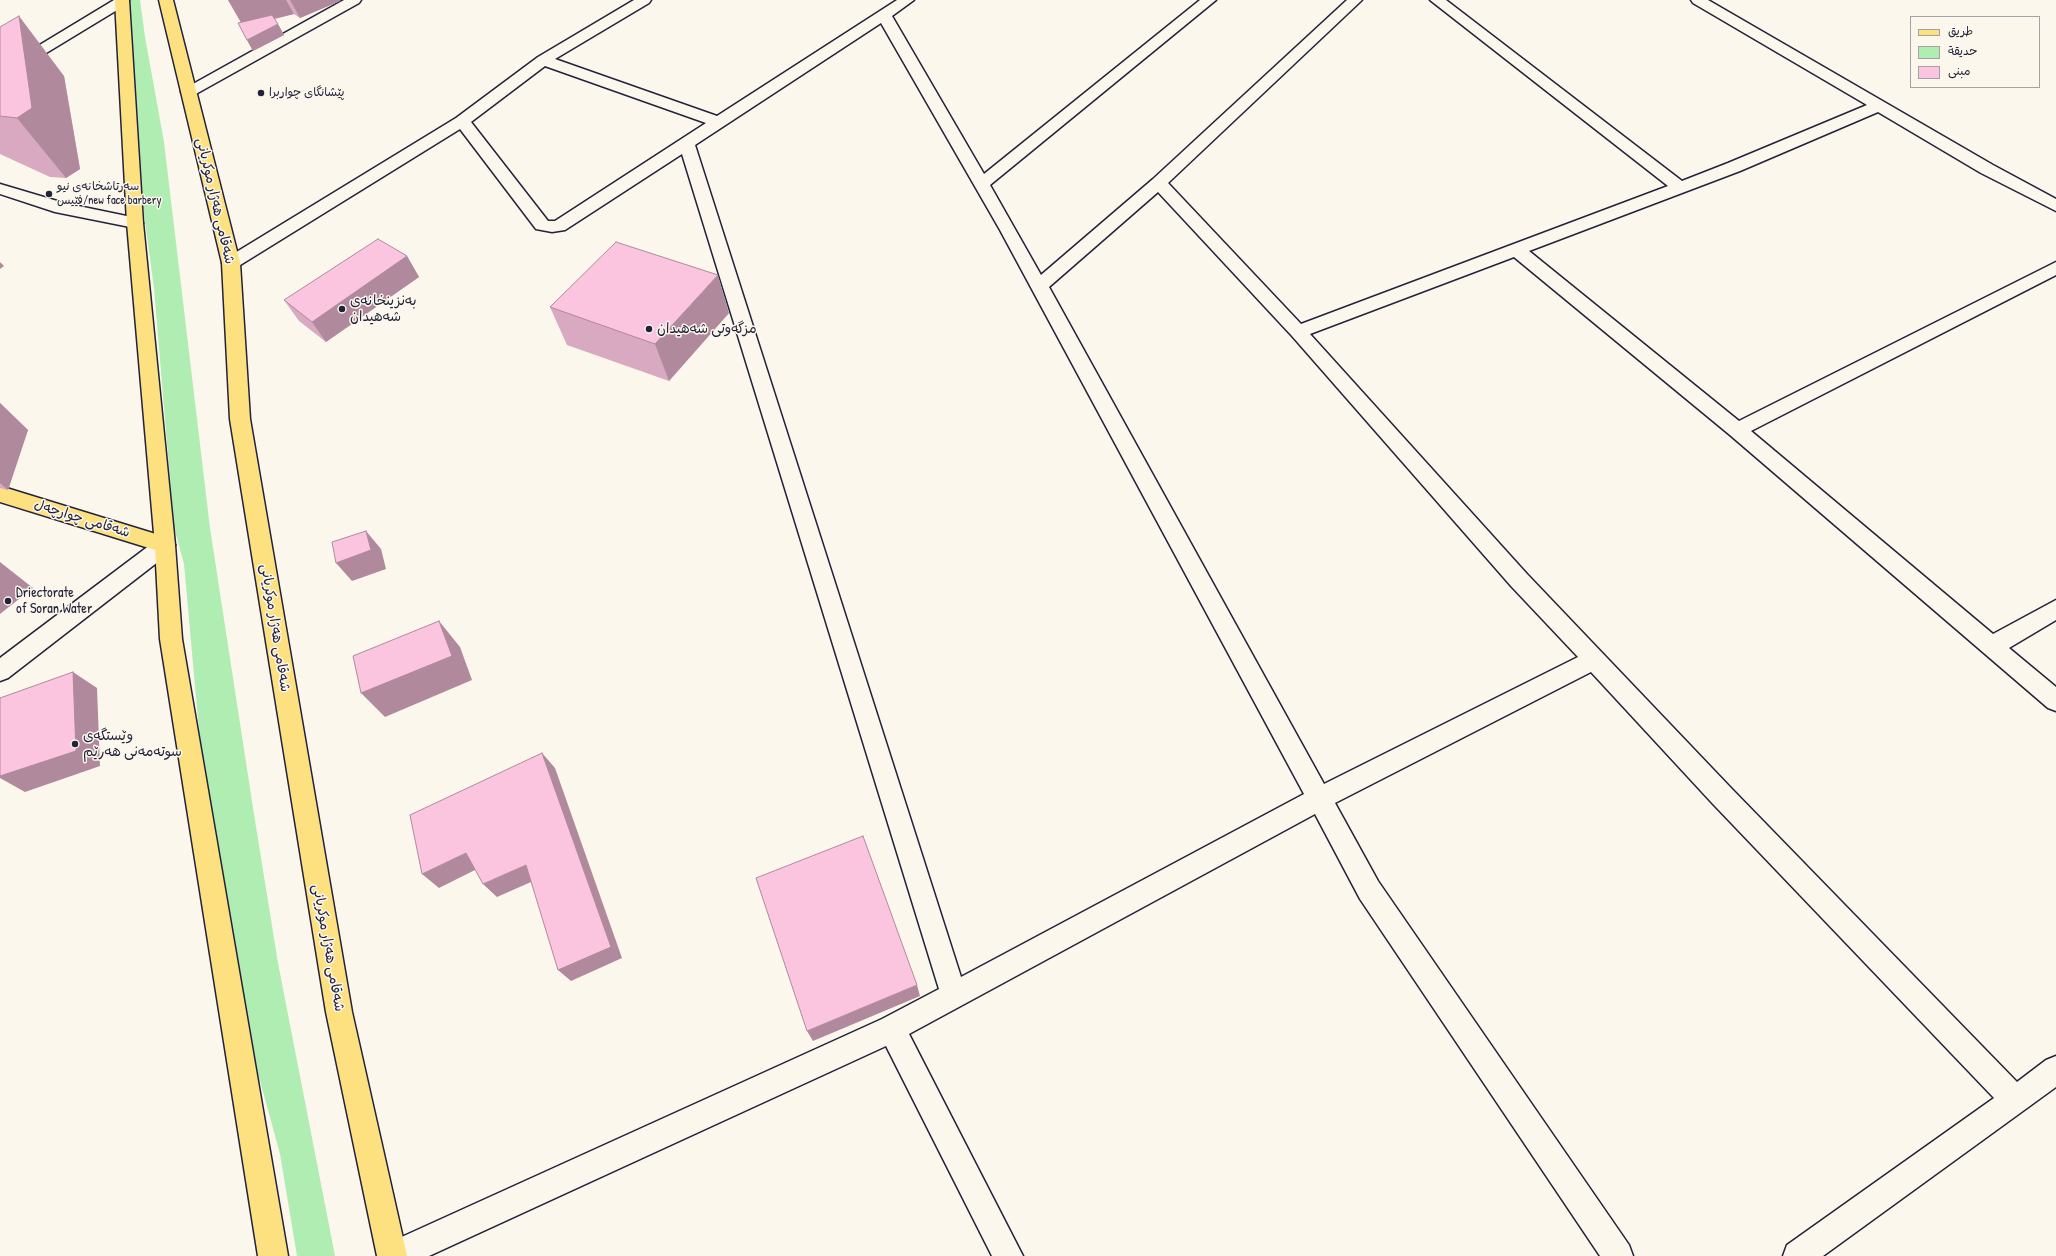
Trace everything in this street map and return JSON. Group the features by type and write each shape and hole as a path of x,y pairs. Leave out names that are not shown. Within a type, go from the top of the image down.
{"main road":[{"path":"122,0 135,223 165,545 171,639 273,1256"},
{"name":"شەقامی ھەژار موکریانی","path":"166,0 231,263 240,419 339,1012 394,1256"},
{"name":"شەقامی چوارچەل","path":"0,494 165,545"}],"street":[{"path":"0,75 122,0"},
{"path":"189,92 354,0"},
{"path":"231,263 462,120 543,60 644,0"},
{"path":"462,120 542,225 552,227 564,223 686,142 908,0"},
{"path":"981,184 1209,0"},
{"path":"1038,287 1159,183 1355,0"},
{"path":"1437,0 1680,187"},
{"path":"1698,0 1880,105 1987,169 2056,206"},
{"path":"884,15 1008,230 1038,287 1194,567 1369,890 1618,1256"},
{"path":"543,60 718,122"},
{"path":"1298,332 1680,187 1880,105"},
{"path":"686,142 954,996"},
{"path":"1159,183 1298,332 1519,580 2015,1100"},
{"path":"0,189 61,208 135,223"},
{"path":"1517,250 1737,430 2056,701"},
{"path":"1737,430 2056,268"},
{"path":"0,671 165,545"},
{"path":"1991,647 2056,609"},
{"path":"394,1256 892,1029 1319,799 1594,660"},
{"path":"892,1029 1008,1256"},
{"path":"1798,1256 2056,1070"}],"green space":[{"path":"115,0 140,0 145,37 164,142 210,528 253,808 278,963 335,1256 297,1256 280,1154 234,986 208,830 184,564 174,527 154,288"}],"building":[{"path":"272,15 278,24 247,40 238,23"},
{"path":"19,16 32,108 17,118 0,116 0,27"},
{"path":"378,239 407,256 312,322 284,300"},
{"path":"616,242 718,275 655,344 550,307"},
{"path":"366,531 371,550 336,563 332,542"},
{"path":"439,621 452,656 361,693 353,656"},
{"path":"73,672 76,751 0,776 0,698"},
{"path":"542,753 611,947 558,970 526,865 483,884 466,853 422,874 410,815"},
{"path":"863,836 917,985 807,1031 756,878"}],"place":[{"name":"پێشانگای چواربرا","path":"261,93"},
{"name":"سەرتاشخانەی نیو فێیس/new face barbery","path":"49,194"},
{"name":"بەنزینخانەی شەهیدان","path":"342,309"},
{"name":"مزگەوتی شەهیدان","path":"649,329"},
{"name":"Driectorate of Soran Water","path":"8,601"},
{"name":"وێستگەی سوتەمەنی هەرێم","path":"75,744"}]}
